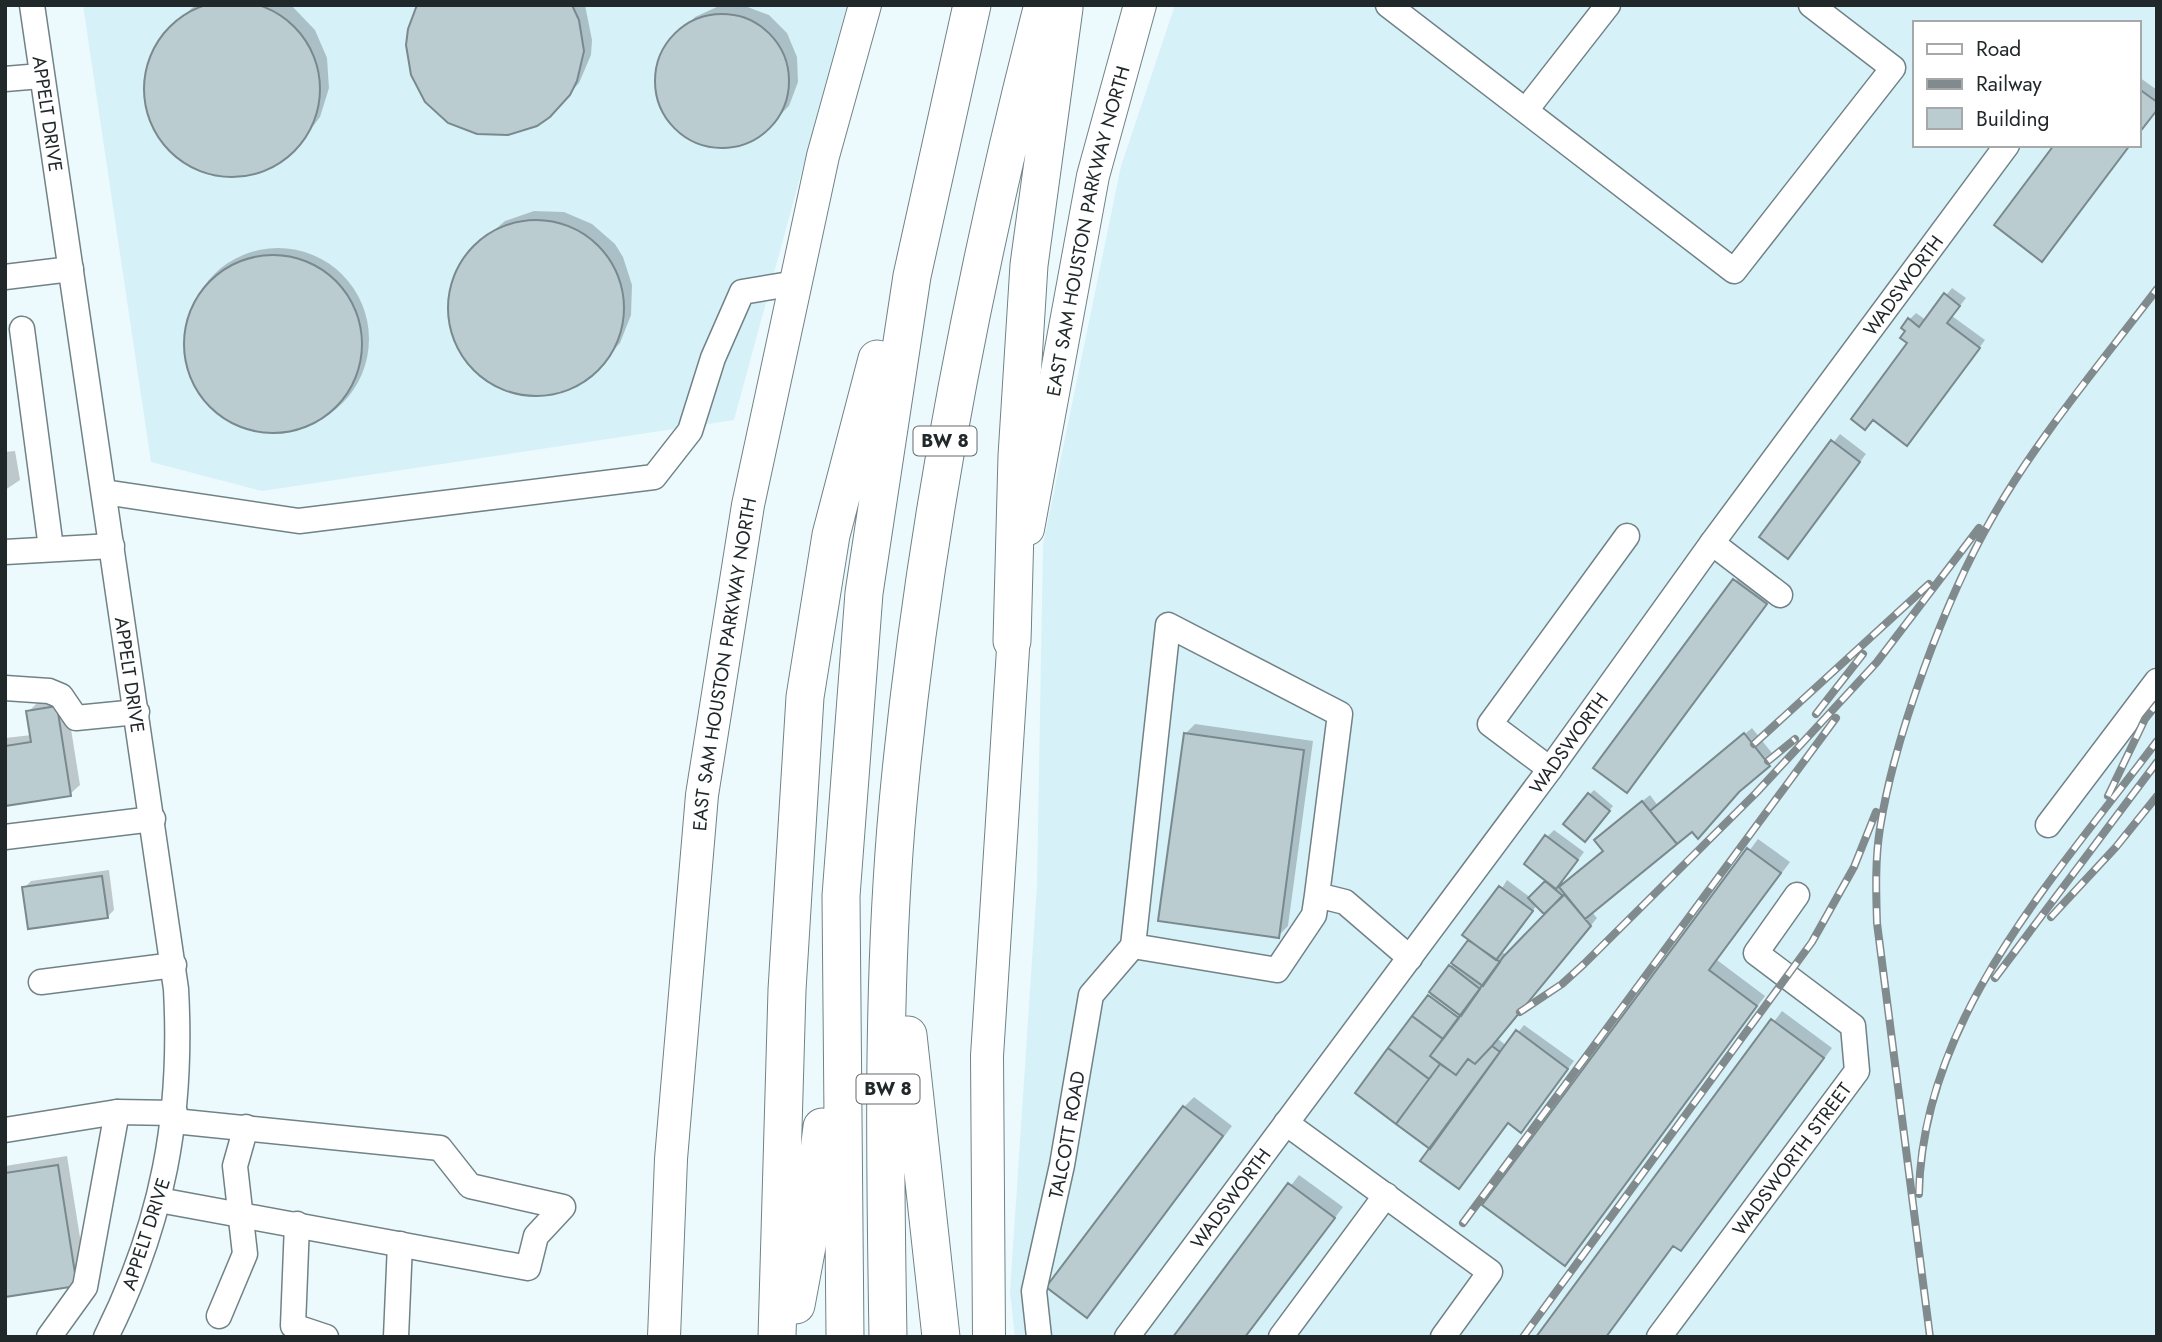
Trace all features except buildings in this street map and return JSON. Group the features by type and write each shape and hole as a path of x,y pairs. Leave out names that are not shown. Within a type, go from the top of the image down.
{"highway":[{"name":"BW 8","path":"845,1337 841,896 854,700 878,487 912,276 972,5"},
{"name":"BW 8","path":"888,1337 888,1015 892,884 914,648 942,460 978,278 1042,5"},
{"path":"1012,641 1017,456 1029,264 1064,5"},
{"path":"777,1337 787,990 799,765 821,586 844,481 962,44"},
{"path":"892,884 941,1337"},
{"path":"789,1337 816,1182 841,896"},
{"path":"764,1337 781,1186"}],"main road":[{"name":"EAST SAM HOUSTON PARKWAY NORTH","path":"664,1337 671,1159 702,795 748,505 823,156 865,5"},
{"name":"EAST SAM HOUSTON PARKWAY NORTH","path":"989,1337 987,1056 1012,641 1037,471 1093,176 1140,5"}],"street":[{"name":"APPELT DRIVE","path":"32,5 174,965 179,1038 175,1117 159,1200 137,1269 106,1337"},
{"path":"1388,5 1734,271 1892,68 1811,5"},
{"path":"1526,110 1608,5"},
{"path":"5,79 41,76"},
{"name":"WADSWORTH","path":"1127,1337 1550,769 1712,543 2006,147"},
{"path":"5,277 71,269"},
{"path":"104,492 299,521 654,477 690,431 713,358 742,292 796,283"},
{"path":"22,329 51,548"},
{"path":"1550,769 1490,724 1627,536"},
{"path":"1712,543 1780,595"},
{"path":"5,552 112,546"},
{"path":"1168,625 1340,714 1317,895 1314,915 1277,970 1133,946 1168,625"},
{"path":"2048,825 2157,681"},
{"path":"5,688 49,691 61,696 76,718 137,712"},
{"path":"5,837 153,819"},
{"path":"1317,895 1345,902 1410,958"},
{"name":"WADSWORTH STREET","path":"1659,1337 1857,1071 1853,1026 1756,953 1797,895"},
{"name":"TALCOTT ROAD","path":"1039,1337 1034,1291 1062,1165 1091,995 1133,946"},
{"path":"41,982 174,965"},
{"path":"49,1337 85,1287 117,1112"},
{"path":"5,1129 117,1112 440,1148 470,1186 563,1207 536,1236 528,1268 159,1200"},
{"path":"1286,1123 1490,1272 1443,1337"},
{"path":"219,1316 245,1254 238,1213 235,1166 246,1127"},
{"path":"1281,1337 1386,1195"},
{"path":"297,1224 293,1326 326,1337"},
{"path":"396,1337 400,1244"}],"shaded area":[{"path":"83,5 847,5 734,420 262,491 151,462"},
{"path":"1175,5 2157,5 2157,1337 1015,1337 1010,1292 1037,885 1043,545 1121,166"}],"railway":[{"path":"1930,1337 1877,923 1877,852 1887,791 1924,668 1974,551 2029,458 2157,289"},
{"path":"1520,1012 1562,984 1584,964 1756,793 1877,662 1979,528"},
{"path":"1754,744 1929,584"},
{"path":"1816,714 1863,654"},
{"path":"2108,796 2145,719 2157,704"},
{"path":"1463,1223 1836,718"},
{"path":"1768,761 1795,739"},
{"path":"1919,1194 1926,1129 1943,1067 1969,1008 2002,951 2039,897 2157,741"},
{"path":"1995,978 2157,762"},
{"path":"2051,917 2116,847 2157,796"},
{"path":"1523,1337 1812,942 1854,867 1876,812"}]}
